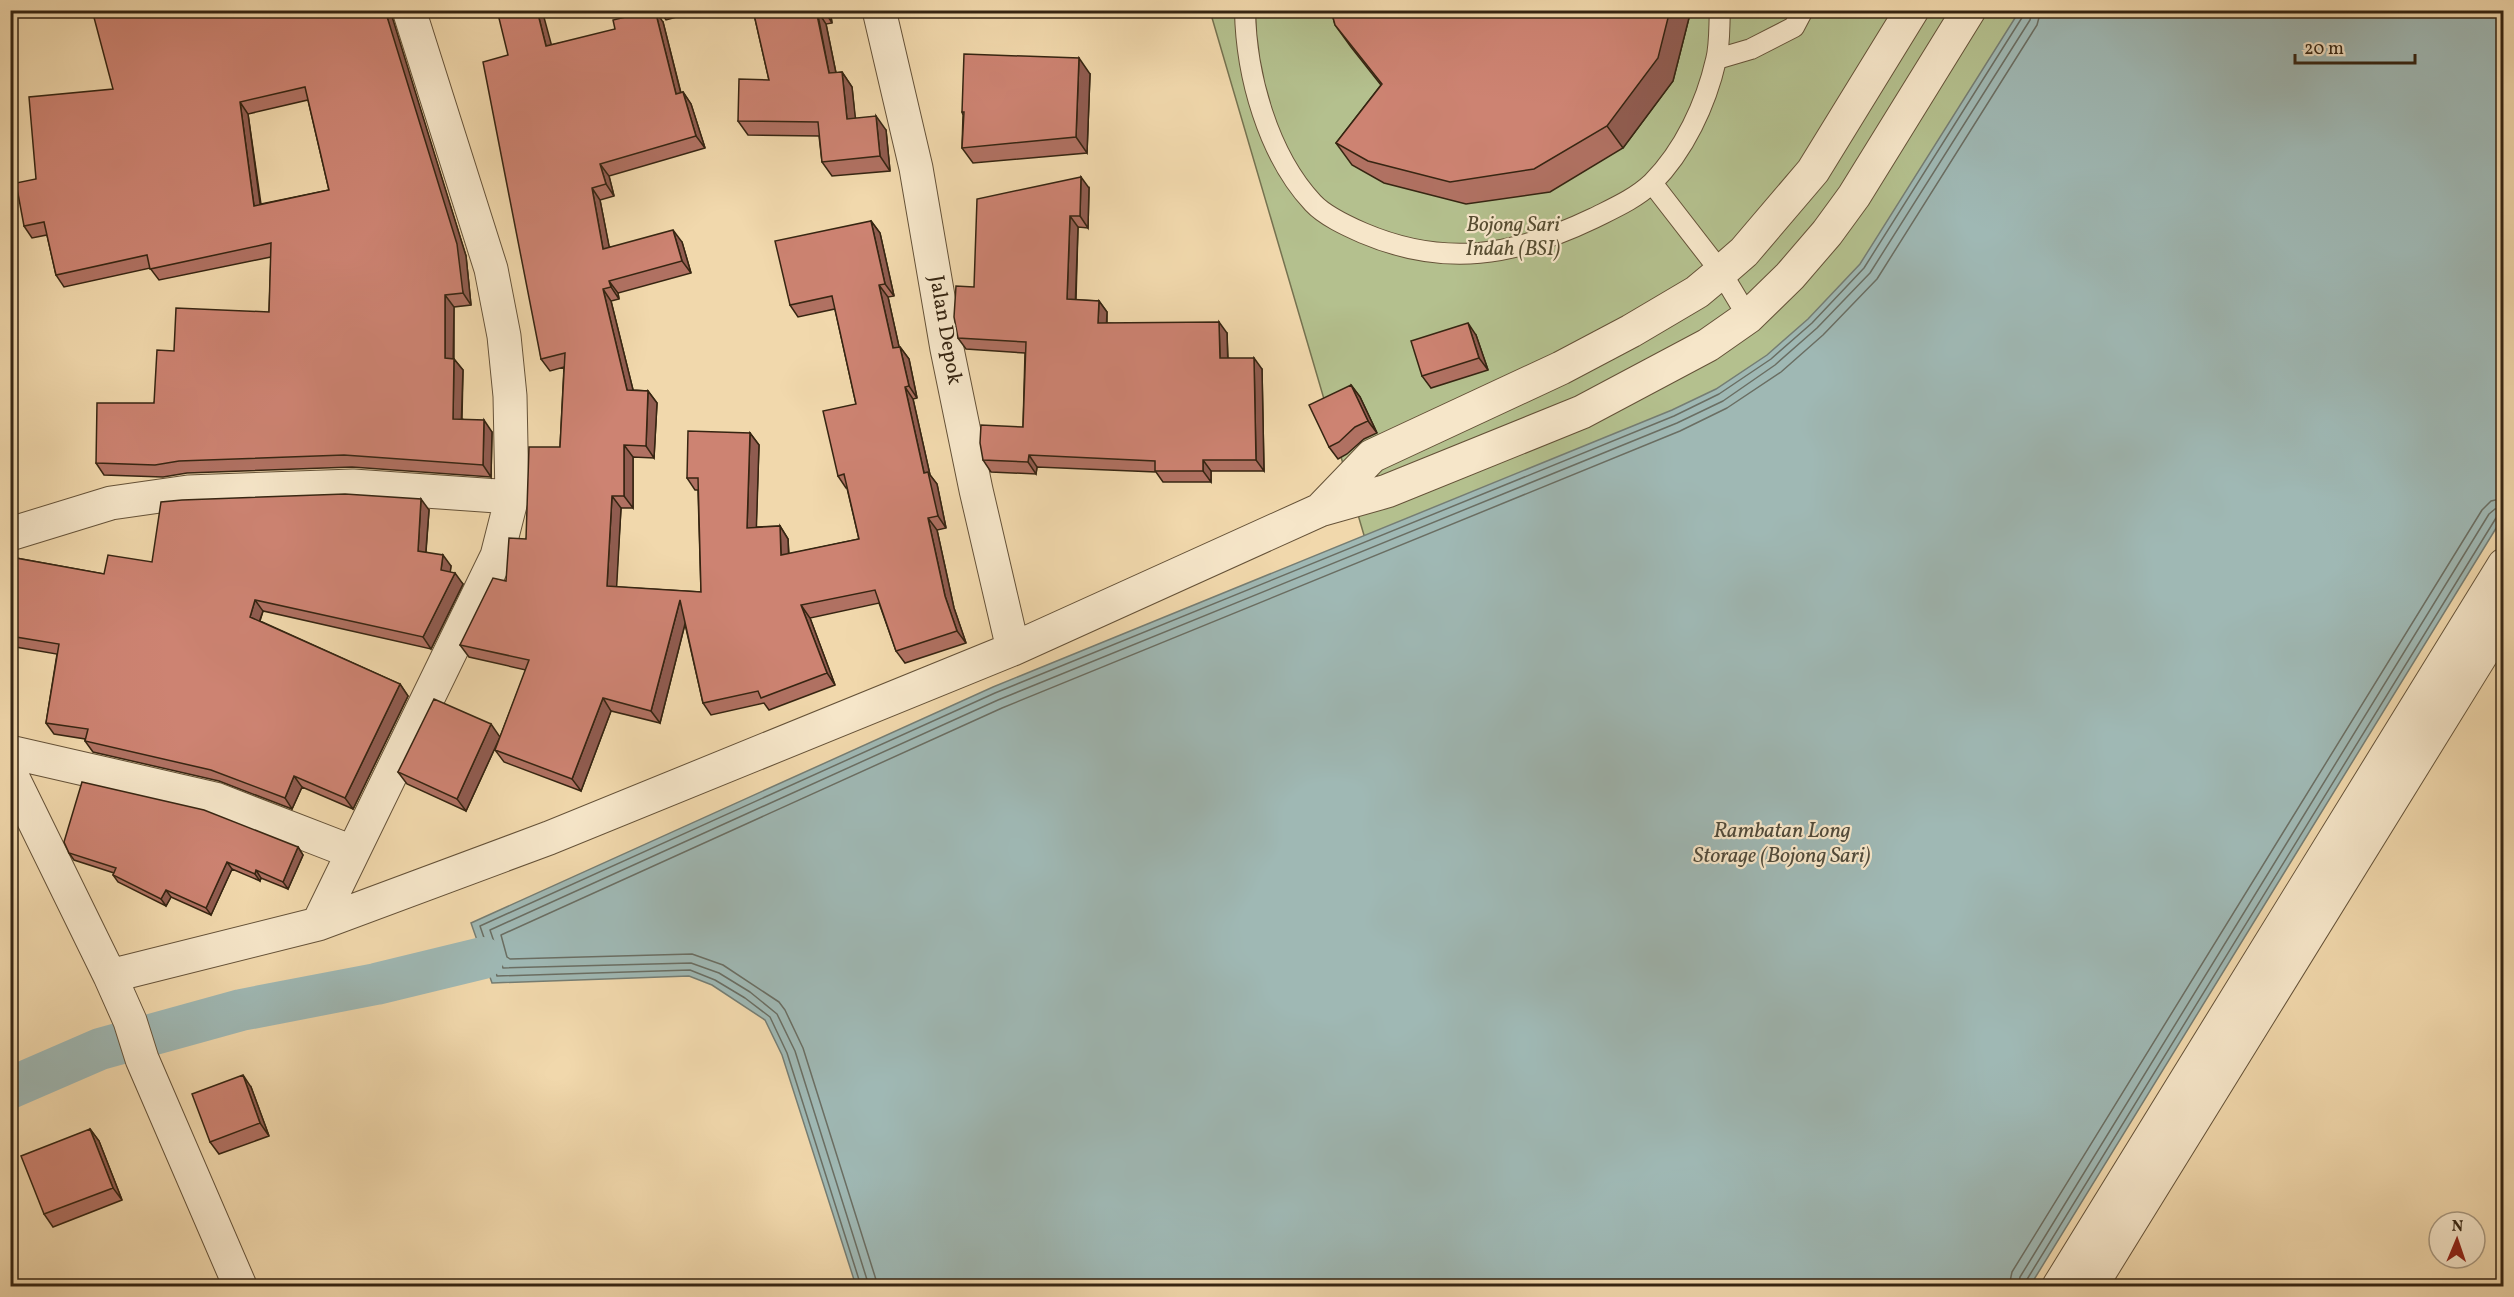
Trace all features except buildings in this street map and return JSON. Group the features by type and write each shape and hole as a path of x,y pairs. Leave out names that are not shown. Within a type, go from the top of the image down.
{"street":[{"path":"318,924 497,556 512,497 509,386 504,336 491,269 409,10"},
{"name":"Jalan Depok","path":"879,10 916,168 947,349 976,490 1013,649"},
{"path":"1320,510 1372,456 1561,368 1611,342 1697,292 1721,272 1744,252 1813,171 1912,10"},
{"path":"110,976 318,924 549,838 1013,649 1320,510 1387,491 1582,412 1708,345 1748,317 1790,276 1827,233 1854,196 1969,10"},
{"path":"10,534 111,503 188,492 353,486 512,497"},
{"path":"2059,1287 2504,566"},
{"path":"2091,1287 2504,618"},
{"path":"10,752 215,799 352,852"},
{"path":"10,772 110,976 130,1021 142,1059 240,1287"}],"lane":[{"path":"1245,10 1245,43 1256,91 1286,170 1314,205 1349,227 1388,244 1430,254 1475,255 1519,246 1562,233 1628,202 1652,183 1686,138 1704,97 1717,59 1720,10"},
{"path":"1717,59 1751,49 1794,27 1803,10"},
{"path":"1652,183 1721,272 1748,317"}],"green space":[{"name":"Bojong Sari Indah (BSI)","path":"1210,11 2025,11 1871,263 1795,338 1724,389 1366,542"}],"water":[{"name":"Rambatan Long Storage (Bojong Sari)","path":"2020,10 2504,11 2503,517 2030,1286 856,1286 782,1055 765,1020 712,985 689,976 492,983 471,923 993,687 1672,410 1716,389 1767,355 1808,319 1860,264"}],"waterway":[{"path":"10,1088 100,1049 241,1010 376,984 483,958"}]}
